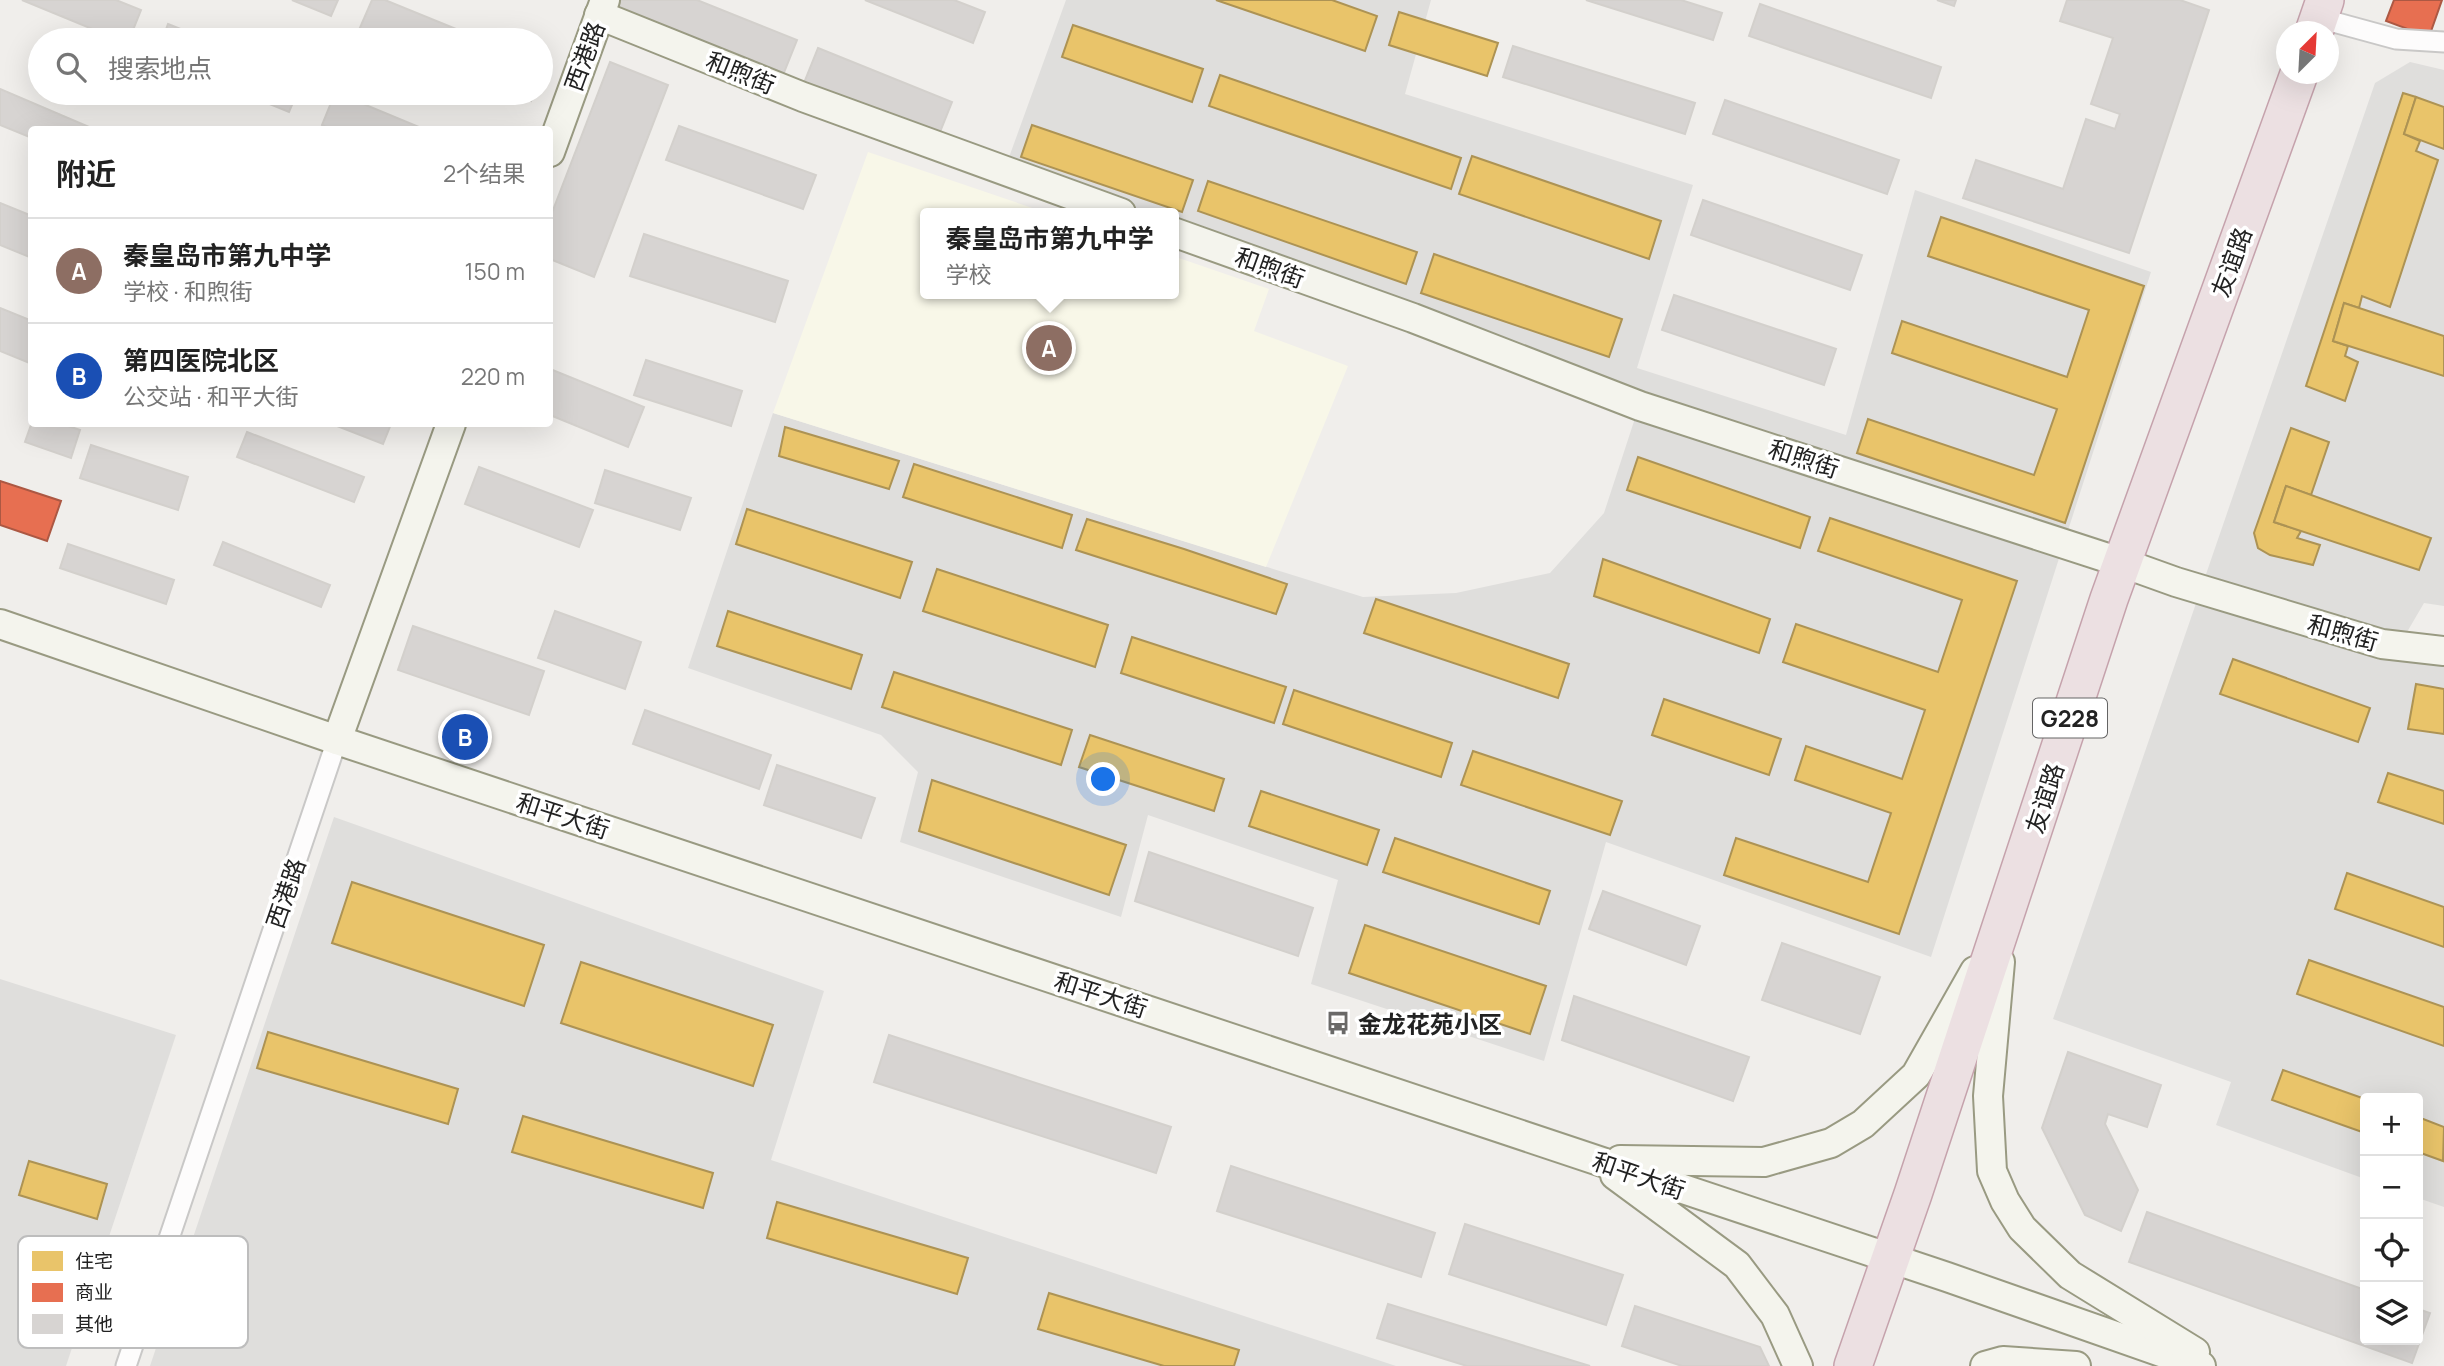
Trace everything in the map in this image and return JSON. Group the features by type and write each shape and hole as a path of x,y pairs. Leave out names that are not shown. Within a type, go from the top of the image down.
{"highway":[{"name":"友谊路","path":"1853,1366 1891,1260 2123,563 2295,84"}],"main road":[{"name":"西港路","path":"553,144 602,8"},
{"name":"和煦街","path":"602,8 803,97 1107,208"},
{"name":"和煦街","path":"1179,234 1413,318 1640,406 2176,582 2382,644 2444,651"},
{"name":"西港路","path":"337,740 450,427"},
{"path":"0,610 44,639"},
{"name":"和平大街","path":"0,624 337,740 1947,1277 2202,1366"},
{"path":"0,639 44,639"},
{"path":"1593,1159 1765,1162 1831,1143 1863,1124 1916,1075 2003,921"},
{"path":"2003,921 1988,1096 1992,1171 2005,1201 2022,1228 2070,1275 2218,1366"},
{"path":"1593,1159 1737,1265 1775,1315 1798,1366"},
{"path":"1985,1366 2003,1361 2076,1366"}],"street":[{"path":"2319,17 2396,39 2444,42"},
{"name":"西港路","path":"171,1236 337,740"},
{"name":"西港路","path":"127,1366 133,1348"}],"shaded area":[{"path":"1066,0 1431,0 1405,94 1693,185 1637,368 1846,435 1915,190 2151,272 1931,957 1606,842 1544,1061 1311,984 1338,880 1148,815 1121,917 900,842 918,772 881,735 688,668 773,413 1363,597 1456,593 1550,573 1604,513 1639,406 1179,234 1179,208 1107,208 1004,171"},
{"path":"2410,62 2444,70 2444,606 2424,603 2393,656 2444,662 2444,1207 2423,1200 2423,1093 2360,1093 2360,1177 2216,1125 2231,1082 2053,1019 2375,83"},
{"path":"868,152 1032,208 920,208 920,299 1179,299 1179,258 1269,289 1254,331 1348,366 1266,567 773,413"},
{"path":"334,817 824,991 771,1160 1396,1366 150,1366 156,1348 248,1348 248,1236 194,1236"},
{"path":"0,979 176,1035 109,1236 18,1236 18,1348 72,1348 66,1366 0,1366"}],"building: 住宅":[{"path":"1216,0 1332,0 1377,16 1365,51"},
{"path":"1399,12 1498,43 1487,76 1389,45"},
{"path":"1073,25 1203,69 1192,102 1062,57"},
{"path":"1220,75 1461,158 1451,189 1209,106"},
{"path":"2403,93 2416,97 2404,134 2420,141 2416,151 2438,160 2390,307 2362,296 2359,308 2344,303 2333,341 2348,346 2345,356 2358,362 2345,401 2306,386"},
{"path":"2416,97 2444,107 2444,149 2404,134"},
{"path":"1032,125 1193,180 1182,212 1179,208 1170,208 1021,157"},
{"path":"1472,156 1661,221 1649,259 1459,194"},
{"path":"1208,181 1417,252 1406,284 1198,211"},
{"path":"1941,217 2144,286 2065,523 1857,453 1868,419 2034,475 2057,409 1892,353 1902,321 2067,377 2089,310 1928,256"},
{"path":"1434,254 1622,319 1609,357 1421,293"},
{"path":"2344,303 2444,336 2444,376 2333,341"},
{"path":"785,427 899,461 889,489 779,456"},
{"path":"2291,428 2329,442 2311,495 2286,486 2274,522 2301,531 2297,538 2320,545 2313,565 2270,555 2258,548 2254,533"},
{"path":"1638,457 1810,517 1800,548 1627,490"},
{"path":"914,464 1072,515 1062,548 903,497"},
{"path":"2286,486 2431,538 2419,570 2274,522"},
{"path":"747,509 912,562 900,598 736,544"},
{"path":"1830,518 2017,581 1899,934 1724,875 1736,838 1868,882 1891,813 1795,780 1806,746 1902,779 1925,710 1783,662 1796,624 1938,672 1962,600 1818,551"},
{"path":"1087,519 1287,584 1276,614 1076,550"},
{"path":"1603,559 1770,619 1759,653 1594,596"},
{"path":"937,569 1108,625 1095,667 923,611"},
{"path":"1376,599 1569,664 1558,698 1364,633"},
{"path":"728,611 862,655 851,689 717,646"},
{"path":"1132,637 1286,687 1274,723 1121,673"},
{"path":"2233,659 2370,708 2358,742 2220,694"},
{"path":"894,672 1072,730 1061,765 882,707"},
{"path":"2416,684 2444,689 2444,734 2408,729"},
{"path":"1294,690 1452,743 1441,777 1283,724"},
{"path":"1664,699 1781,739 1769,775 1652,735"},
{"path":"1090,735 1224,779 1214,811 1079,767"},
{"path":"1473,751 1622,801 1610,835 1461,785"},
{"path":"2388,773 2444,791 2444,824 2378,802"},
{"path":"932,780 1126,845 1109,895 919,831"},
{"path":"1261,791 1379,830 1367,865 1249,826"},
{"path":"1395,838 1550,891 1539,924 1383,872"},
{"path":"2347,873 2444,907 2444,947 2335,909"},
{"path":"352,882 544,945 524,1006 332,943"},
{"path":"1365,925 1546,986 1530,1034 1349,973"},
{"path":"2309,960 2444,1007 2444,1046 2297,994"},
{"path":"581,962 773,1025 753,1086 561,1023"},
{"path":"268,1032 458,1089 448,1124 257,1068"},
{"path":"2283,1070 2360,1097 2360,1131 2272,1100"},
{"path":"523,1116 713,1173 703,1208 512,1152"},
{"path":"2423,1119 2444,1127 2443,1161 2423,1154"},
{"path":"29,1161 107,1184 97,1219 19,1195"},
{"path":"777,1202 968,1258 957,1294 767,1238"},
{"path":"1049,1293 1239,1350 1234,1366 1164,1366 1038,1329"}],"building: 商业":[{"path":"2394,0 2442,0 2429,37 2386,21"},
{"path":"0,481 61,501 47,541 0,525"}],"building: 其他":[{"path":"22,0 116,0 141,10 134,28 90,28"},
{"path":"292,0 338,0 331,16"},
{"path":"372,0 385,0 454,28 360,28"},
{"path":"611,0 697,0 797,40 783,75 609,6"},
{"path":"865,0 954,0 985,12 973,43"},
{"path":"1586,0 1681,0 1722,13 1713,40"},
{"path":"1937,0 1956,0 1954,6"},
{"path":"2067,0 2180,0 2209,10 2129,253 1963,198 1976,160 2063,189 2086,119 2115,129 2120,114 2091,104 2113,38 2060,21"},
{"path":"1760,4 1941,67 1931,98 1749,36"},
{"path":"1513,46 1695,103 1685,134 1503,77"},
{"path":"818,48 952,102 938,137 804,83"},
{"path":"610,62 668,85 594,277 553,260 553,210"},
{"path":"0,89 28,101 28,105 37,105 87,126 28,126 28,136 0,125"},
{"path":"1725,100 1899,160 1887,194 1713,134"},
{"path":"272,105 292,105 289,112"},
{"path":"330,105 366,105 416,126 324,126 322,125"},
{"path":"679,126 816,175 803,209 666,160"},
{"path":"1703,200 1862,255 1850,290 1691,235"},
{"path":"0,203 28,214 28,256 0,245"},
{"path":"644,234 788,281 775,322 630,276"},
{"path":"1674,295 1836,349 1824,385 1662,330"},
{"path":"0,308 28,319 28,362 0,351"},
{"path":"646,360 742,391 731,426 634,395"},
{"path":"553,370 644,407 628,447 553,416"},
{"path":"30,427 71,427 80,430 71,458 25,442"},
{"path":"340,427 390,427 383,444"},
{"path":"247,432 364,477 354,502 237,457"},
{"path":"91,445 188,477 178,510 80,478"},
{"path":"479,467 593,510 579,547 465,504"},
{"path":"605,470 691,498 680,530 595,503"},
{"path":"223,542 330,585 321,607 214,565"},
{"path":"68,544 174,580 166,604 60,568"},
{"path":"555,611 641,642 625,689 538,658"},
{"path":"413,626 544,671 529,715 398,670"},
{"path":"645,710 771,755 759,789 633,744"},
{"path":"777,765 875,798 861,838 764,805"},
{"path":"1149,852 1313,908 1298,956 1135,901"},
{"path":"1603,891 1700,926 1686,965 1589,929"},
{"path":"1782,943 1880,977 1860,1034 1762,1000"},
{"path":"1574,996 1749,1057 1733,1101 1562,1040"},
{"path":"889,1035 1171,1127 1156,1173 874,1082"},
{"path":"2068,1052 2161,1085 2147,1127 2108,1114 2105,1124 2138,1190 2121,1231 2085,1215 2042,1128"},
{"path":"1231,1166 1435,1233 1421,1277 1217,1211"},
{"path":"2147,1212 2360,1288 2360,1344 2129,1262"},
{"path":"1465,1224 1623,1275 1606,1325 1449,1274"},
{"path":"1388,1304 1590,1366 1467,1366 1377,1338"},
{"path":"1635,1306 1760,1347 1769,1366 1682,1366 1622,1346"},
{"path":"2423,1311 2430,1313 2423,1332"},
{"path":"2362,1345 2418,1345 2412,1363"}],"place":[{"name":"秦皇岛市第九中学","path":"1049,348"},
{"name":"第四医院北区","path":"465,737"},
{"name":"金龙花苑小区","path":"1338,1023"}]}
